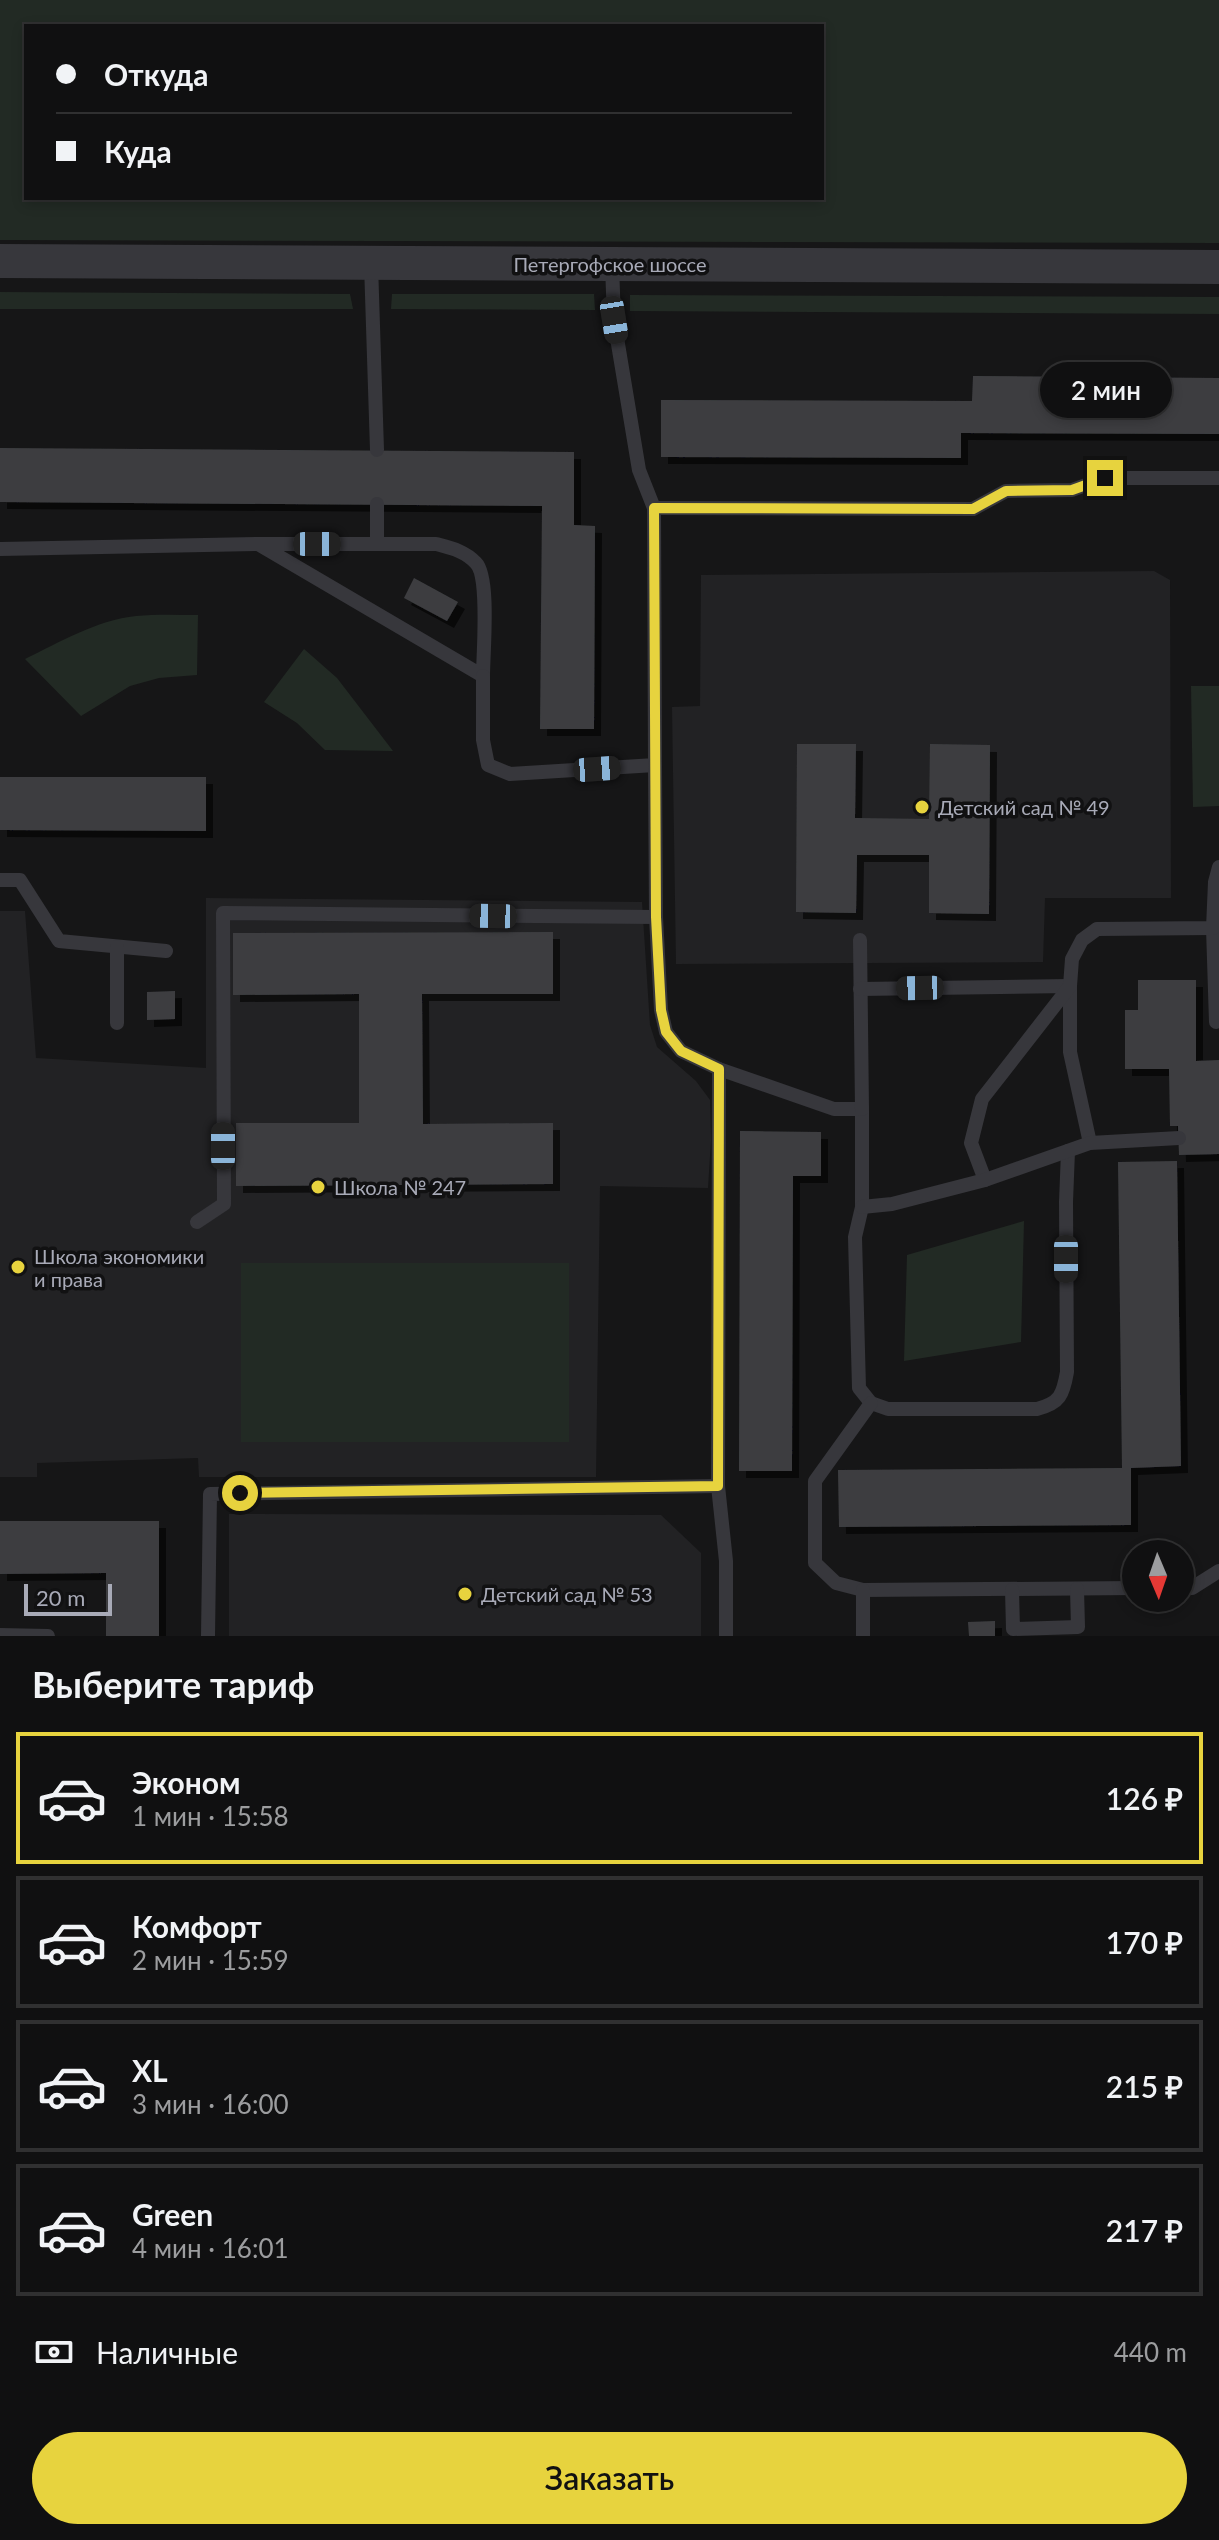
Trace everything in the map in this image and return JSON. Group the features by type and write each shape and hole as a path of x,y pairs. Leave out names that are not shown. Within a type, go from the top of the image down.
{"street":[{"name":"Петергофское шоссе","path":"0,261 1219,267"}],"lane":[{"path":"371,263 377,450"},
{"path":"612,264 614,320 639,470 654,508 656,917 661,1010 666,1032 681,1051 719,1069 834,1109 862,1109"},
{"path":"654,508 973,509 1006,491 1072,490 1105,478 1219,478"},
{"path":"377,504 377,544"},
{"path":"258,544 483,676"},
{"path":"0,549 436,544 461,551 479,565 484,585 483,740 488,765 510,774 655,765"},
{"path":"1216,1022 1213,928 1215,882 1219,867"},
{"path":"0,880 20,880 59,941 166,951"},
{"path":"197,1222 224,1204 223,913 656,917"},
{"path":"1090,1143 1070,1052 1072,959 1082,940 1097,929 1213,928"},
{"path":"860,940 862,1207 855,1237 859,1388 871,1403 888,1409 1037,1409 1053,1405 1064,1391 1067,1372 1068,1151"},
{"path":"117,947 117,1023"},
{"path":"860,989 1070,986"},
{"path":"985,1180 971,1143 982,1099 1070,986"},
{"path":"719,1069 718,1486 726,1561 726,1636"},
{"path":"862,1207 892,1204 985,1180 1090,1143 1179,1138"},
{"path":"871,1403 815,1481 815,1563 836,1583 863,1590 1122,1588"},
{"path":"208,1636 210,1494 718,1486"},
{"path":"1194,1587 1219,1571"},
{"path":"1012,1590 1013,1629 1078,1627 1077,1589"},
{"path":"863,1590 863,1636"},
{"path":"0,1635 48,1636"}],"shaded area":[{"path":"0,0 1219,0 1219,243 0,240"},
{"path":"0,292 350,294 353,309 0,309"},
{"path":"392,294 594,294 595,310 391,309"},
{"path":"630,295 1219,297 1219,314 630,311"},
{"name":"Детский сад № 49","path":"1154,571 1170,580 1171,898 1045,898 1043,962 676,964 672,707 700,706 701,575"},
{"path":"198,615 197,675 159,678 130,686 81,716 25,659 79,633 121,618"},
{"path":"304,649 337,678 393,751 325,750 297,723 264,702"},
{"path":"1191,686 1219,686 1219,806 1193,807"},
{"name":"Школа № 247","path":"206,898 642,902 650,1025 657,1047 696,1081 710,1100 708,1188 600,1186 596,1477 199,1477 198,1458 37,1463 37,1477 0,1477 0,911 25,911 36,1058 206,1068"},
{"path":"1024,1221 1021,1342 904,1361 907,1255"},
{"path":"241,1263 569,1263 569,1442 241,1442"},
{"name":"Детский сад № 53","path":"229,1514 661,1515 701,1553 701,1636 229,1636"}],"building":[{"path":"973,376 1219,378 1219,434 961,433 961,458 661,457 661,400 972,401"},
{"path":"0,448 574,452 574,525 595,526 594,729 540,729 542,506 0,502"},
{"path":"414,578 458,602 447,621 404,598"},
{"path":"797,744 856,744 855,818 929,819 930,744 990,745 989,914 929,913 929,855 857,855 856,913 796,912"},
{"path":"0,777 206,777 206,831 0,830"},
{"path":"553,932 553,994 422,994 423,1124 553,1123 553,1184 236,1186 236,1123 359,1123 359,994 233,995 233,933"},
{"path":"1138,980 1196,980 1196,1061 1219,1060 1219,1154 1179,1155 1178,1126 1170,1126 1169,1069 1125,1069 1125,1010 1138,1010"},
{"path":"175,991 175,1019 147,1020 147,992"},
{"path":"740,1131 821,1132 821,1176 793,1176 792,1471 739,1471"},
{"path":"1177,1161 1181,1466 1131,1468 1131,1525 839,1527 838,1470 1122,1468 1118,1162"},
{"path":"0,1521 159,1521 159,1636 106,1636 106,1573 0,1574"},
{"path":"995,1621 995,1636 969,1636 968,1622"}],"place":[{"name":"Детский сад № 49","path":"922,807"},
{"name":"Школа № 247","path":"318,1187"},
{"name":"Школа экономики и права","path":"18,1267"},
{"name":"Детский сад № 53","path":"465,1594"}],"route":[{"path":"240,1493 718,1486 719,1069 681,1051 666,1032 661,1010 656,917 654,508 973,509 1006,491 1072,490 1105,478"}]}
